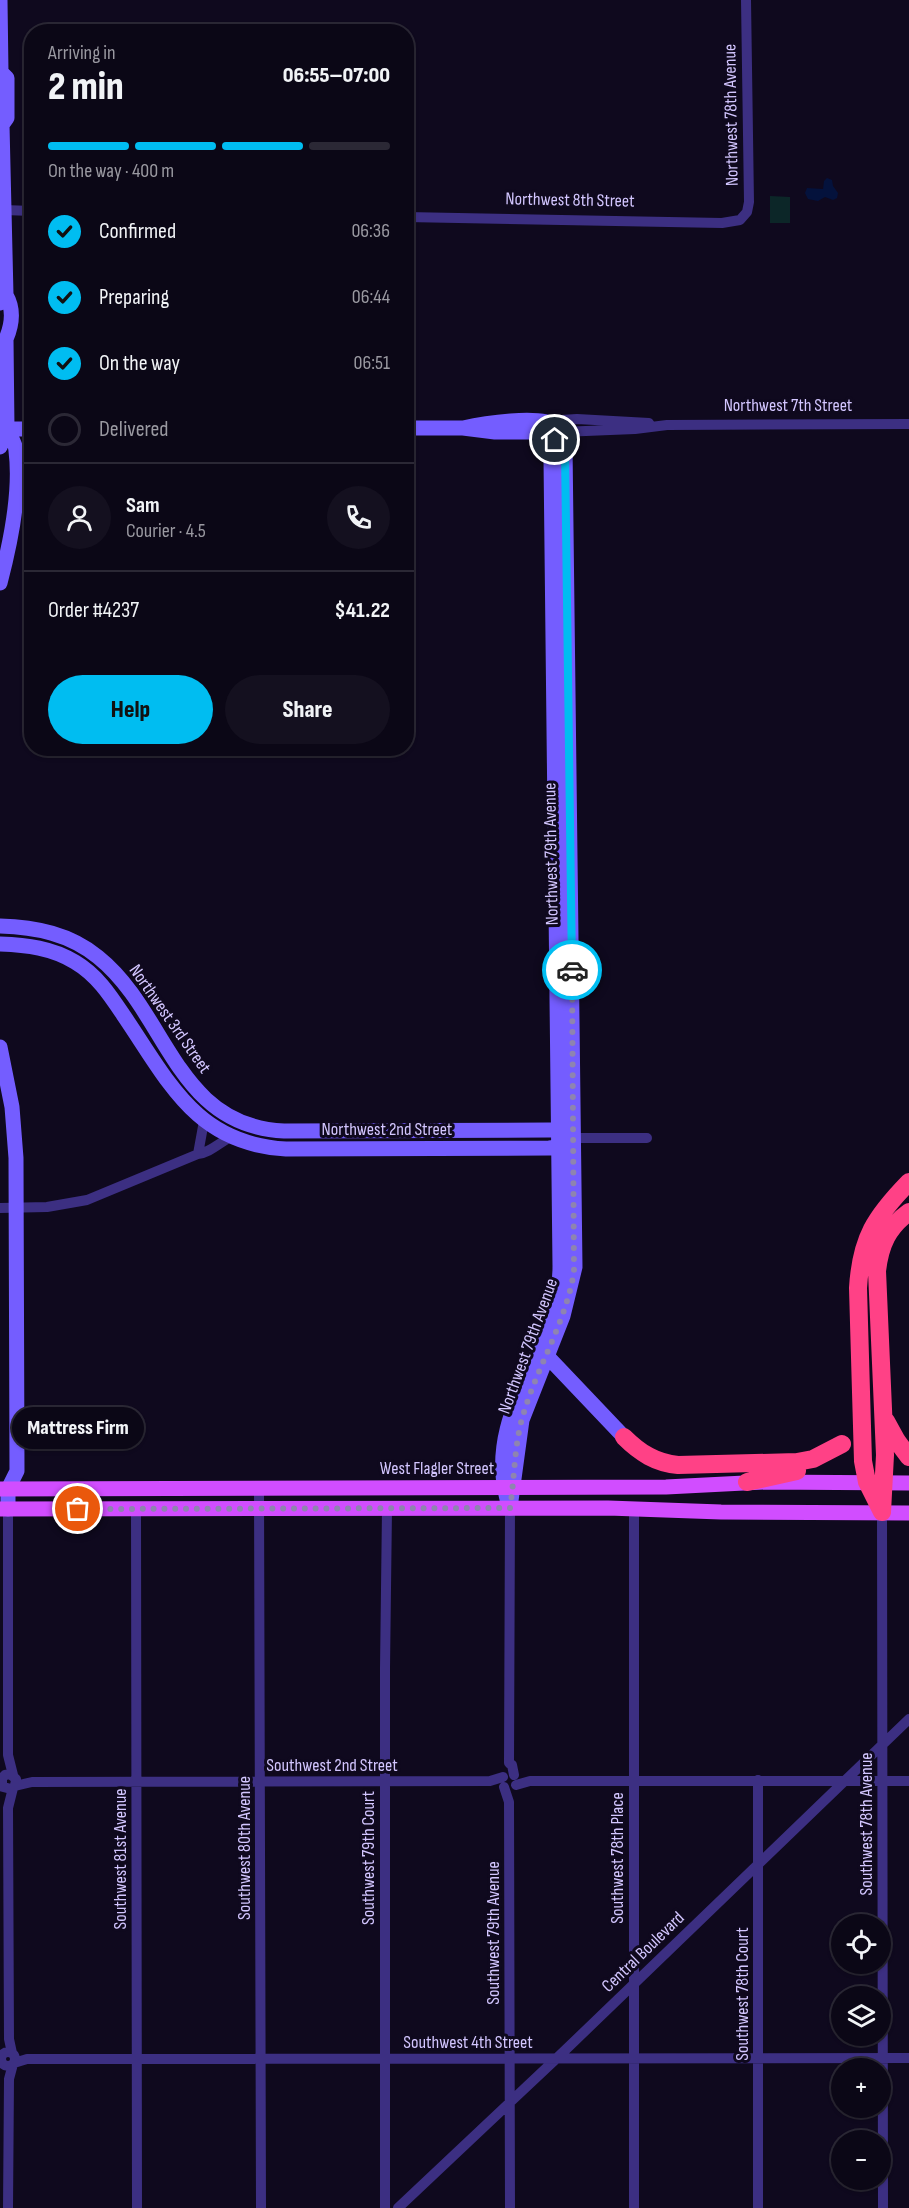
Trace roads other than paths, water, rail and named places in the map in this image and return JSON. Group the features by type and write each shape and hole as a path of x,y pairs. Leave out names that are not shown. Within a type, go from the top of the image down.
{"highway":[{"path":"882,1512 875,1482 863,1461 858,1288 860,1264 868,1236 878,1217 909,1182"},
{"path":"875,1482 884,1416 877,1289 879,1254 883,1241 892,1227 909,1212"},
{"path":"747,1482 805,1470 819,1465 834,1455 850,1429 862,1395"},
{"path":"884,1416 897,1441 909,1457"},
{"path":"624,1437 648,1457 678,1465 797,1462 813,1459 842,1444"}],"main road":[{"name":"West Flagler Street","path":"4,1489 666,1487 747,1482 909,1483"},
{"path":"4,1509 510,1508 909,1513"}],"street":[{"path":"0,0 1,73 7,78 7,118 1,123 3,299 10,303 11,327 6,339 4,429 0,447"},
{"name":"Northwest 78th Avenue","path":"733,222 745,216 749,202 746,0"},
{"path":"2,210 24,211"},
{"name":"Northwest 8th Street","path":"414,217 733,222"},
{"path":"0,312 0,329 6,339"},
{"name":"Northwest 7th Street","path":"414,428 463,428 507,432 543,422 577,419 626,420 667,425"},
{"name":"Northwest 7th Street","path":"463,428 495,422 561,432 635,429 667,425 909,424"},
{"path":"543,422 554,424 561,432"},
{"path":"525,427 542,443 551,459"},
{"path":"4,429 24,429"},
{"path":"0,583 9,539 16,484 16,450 4,429"},
{"name":"Northwest 79th Avenue","path":"534,1370 547,1356 564,1316 574,1272 574,1138 551,459 555,440 561,432"},
{"name":"Northwest 79th Avenue","path":"510,1508 509,1487 519,1429 558,1292 560,1257 565,453 561,432"},
{"name":"Northwest 3rd Street","path":"0,927 27,927 51,932 77,943 99,957 123,982 199,1094 220,1111 238,1121"},
{"name":"Northwest 3rd Street","path":"0,944 26,945 46,949 72,960 90,973 114,1000 180,1099 204,1121"},
{"path":"0,1047 14,1123 17,1208 17,1471 4,1489"},
{"path":"198,1154 204,1121"},
{"name":"Northwest 2nd Street","path":"204,1121 231,1137 261,1146 286,1149 559,1147"},
{"name":"Northwest 2nd Street","path":"238,1121 261,1128 284,1131 559,1130 574,1138 647,1138"},
{"path":"0,1208 47,1207 87,1200 205,1153 219,1142 231,1137"},
{"path":"559,1147 574,1138"},
{"path":"547,1356 624,1437"},
{"path":"0,1474 4,1489 8,1755 8,2208"},
{"name":"Southwest 80th Avenue","path":"259,1488 261,2208"},
{"name":"Southwest 79th Avenue","path":"510,1508 510,2208"},
{"name":"Southwest 79th Court","path":"385,2208 387,1509"},
{"name":"Southwest 78th Place","path":"634,1509 634,2208"},
{"name":"Southwest 81st Avenue","path":"136,1510 137,2208"},
{"name":"Southwest 78th Avenue","path":"882,1512 883,2058"},
{"name":"Central Boulevard","path":"398,2208 909,1719"},
{"name":"Southwest 78th Court","path":"758,1780 758,2208"},
{"name":"Southwest 2nd Street","path":"7,1782 909,1781"},
{"name":"Southwest 4th Street","path":"7,2059 831,2058"},
{"name":"Southwest 4th Street","path":"891,2058 909,2058"},
{"name":"Southwest 78th Avenue","path":"883,2118 883,2208"}],"water":[{"path":"827,178 832,180 838,193 837,198 833,200 825,197 818,201 808,199 805,193 807,188 823,189"}],"place":[{"name":"Mattress Firm","path":"78,1509"}]}
